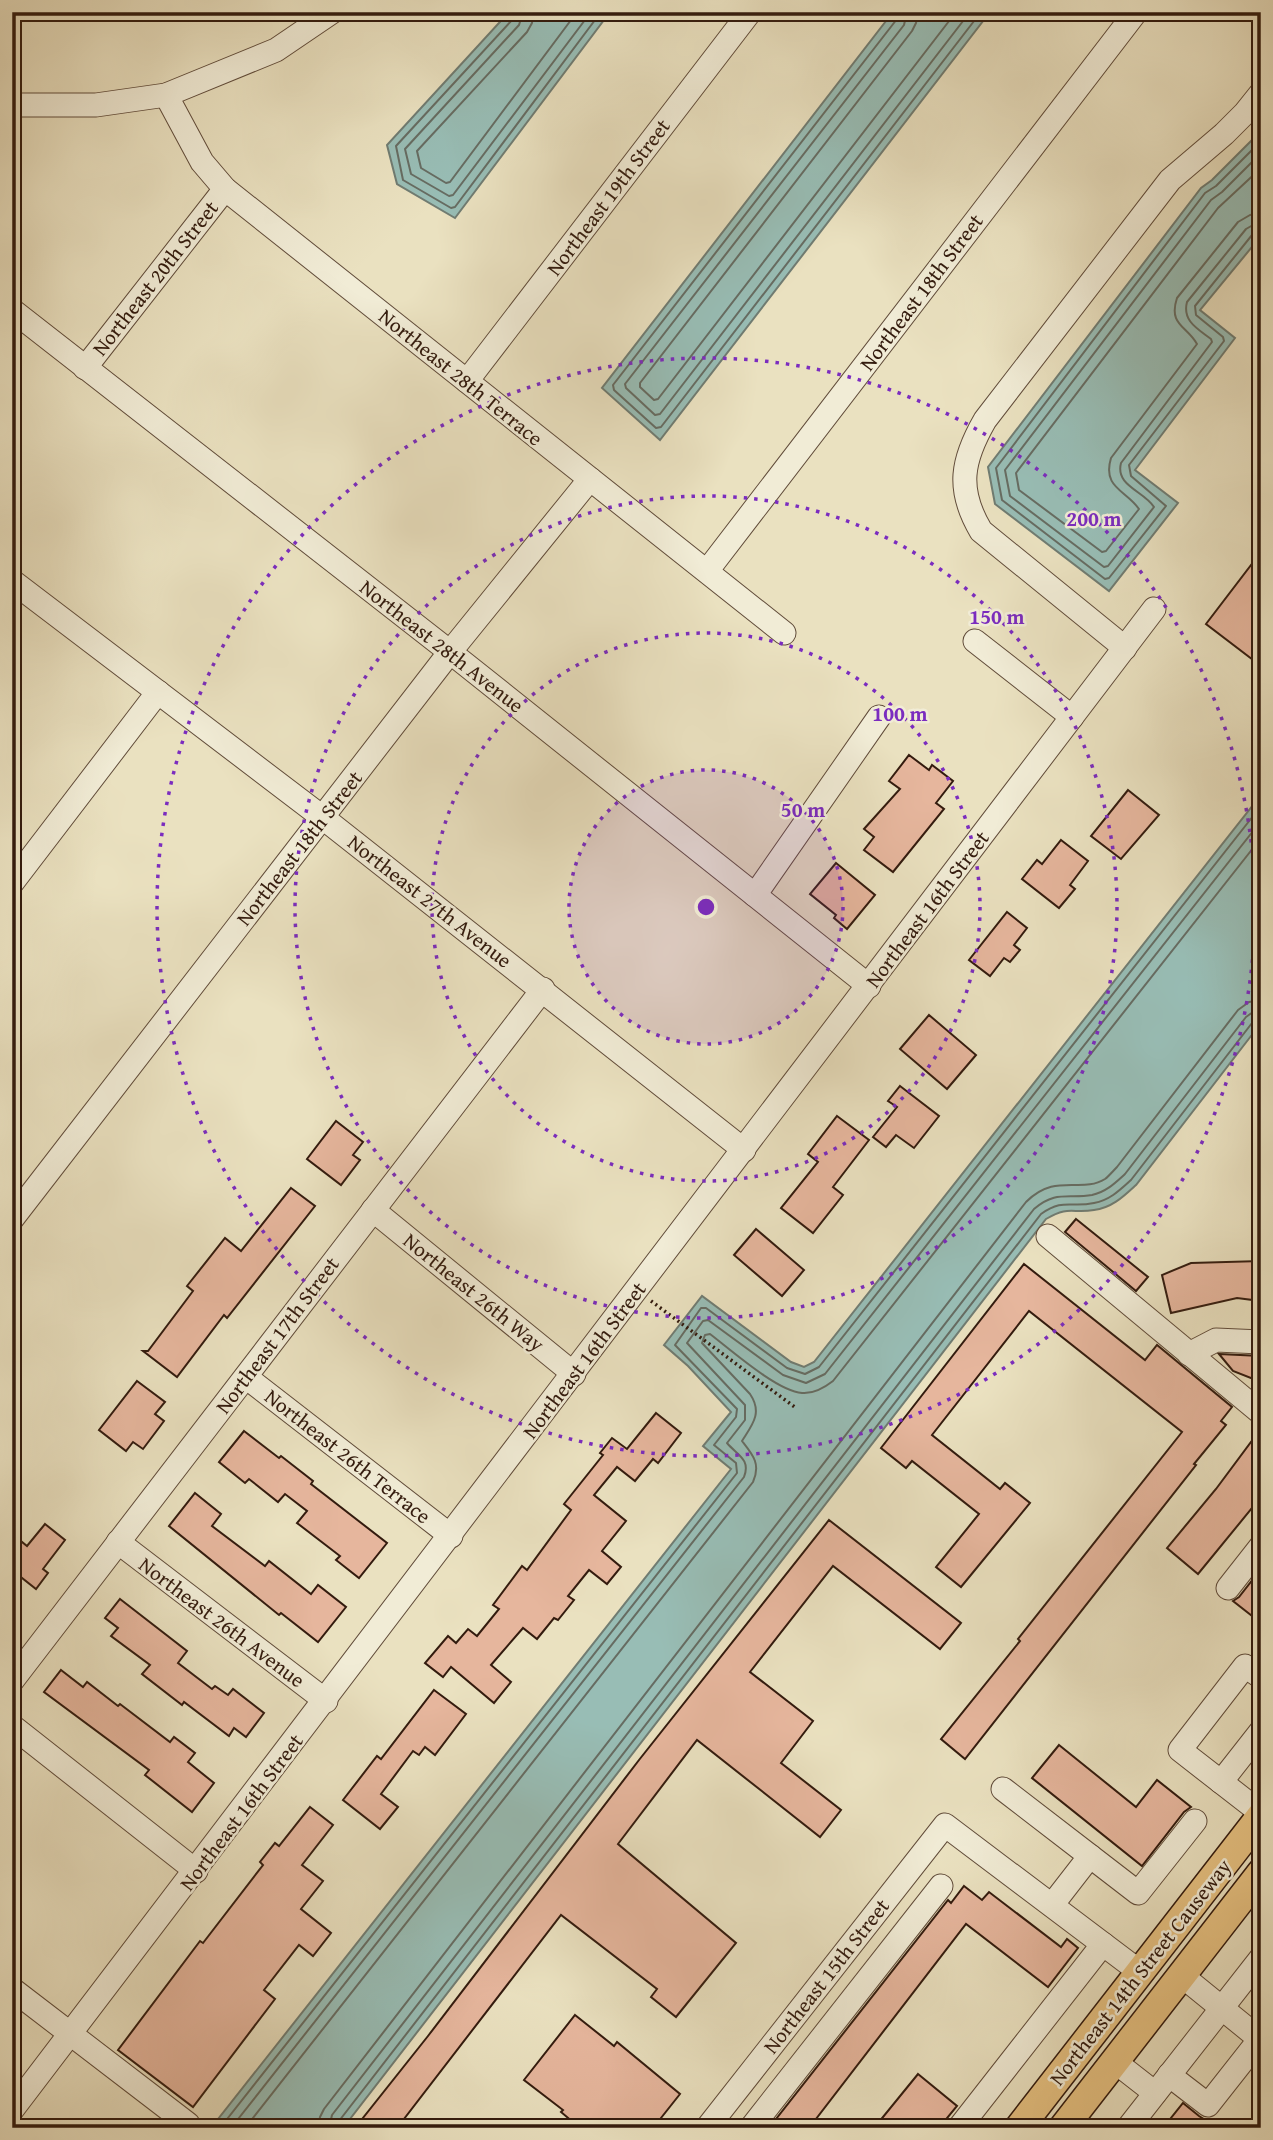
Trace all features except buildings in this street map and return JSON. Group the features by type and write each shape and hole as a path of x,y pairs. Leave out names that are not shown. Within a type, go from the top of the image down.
{"main road":[{"name":"Northeast 14th Street Causeway","path":"1018,2128 1261,1815"},
{"name":"Northeast 14th Street Causeway","path":"1063,2128 1261,1873"},
{"path":"1120,2053 1145,1998 1146,1985 1140,1972"}],"street":[{"path":"12,105 96,105 166,95 276,50 332,12"},
{"name":"Northeast 19th Street","path":"467,381 750,12"},
{"name":"Northeast 18th Street","path":"707,571 1136,12"},
{"path":"1125,648 981,531 972,516 965,488 965,461 985,420 1170,180 1224,134 1261,93"},
{"name":"Northeast 28th Terrace","path":"166,95 202,162 225,189 785,633"},
{"name":"Northeast 20th Street","path":"85,368 225,189"},
{"name":"Northeast 28th Avenue","path":"12,310 450,652 869,986"},
{"name":"Northeast 18th Street","path":"12,1219 450,652 590,480"},
{"name":"Northeast 27th Avenue","path":"12,581 322,817 744,1150"},
{"name":"Northeast 16th Street","path":"12,2110 1154,610"},
{"path":"975,641 1072,717"},
{"path":"12,883 158,692"},
{"path":"755,895 879,717"},
{"name":"Northeast 17th Street","path":"12,1681 542,989"},
{"name":"Northeast 26th Way","path":"373,1210 574,1374"},
{"path":"1048,1237 1261,1413"},
{"path":"1189,1354 1216,1340 1261,1342"},
{"name":"Northeast 26th Terrace","path":"246,1377 451,1536"},
{"name":"Northeast 26th Avenue","path":"118,1542 326,1701"},
{"path":"1228,1588 1261,1546"},
{"path":"1261,1677 1245,1666 1180,1750 1261,1815"},
{"path":"12,1726 196,1871"},
{"path":"1221,1782 1261,1731"},
{"path":"1003,1789 1138,1893 1195,1821"},
{"name":"Northeast 15th Street","path":"707,2128 945,1825 1052,1905"},
{"path":"1090,1856 1052,1905 1140,1972"},
{"path":"751,2128 941,1886"},
{"path":"959,2128 1103,1944"},
{"path":"1128,2128 1261,1958"},
{"path":"1120,2053 1162,2084 1208,2105 1260,2040 1181,1975"},
{"path":"12,1989 188,2124"}],"path":[{"path":"637,1291 796,1408"}],"water":[{"path":"509,12 610,12 455,218 397,184 387,145"},
{"path":"893,12 990,12 660,440 602,388"},
{"path":"1261,131 1261,236 1200,310 1235,338 1135,470 1178,503 1109,591 995,504 988,467 1201,188"},
{"path":"1261,795 1261,1023 1136,1185 1106,1207 1066,1211 1046,1219 343,2128 211,2128 731,1469 703,1446 731,1412 688,1366 664,1345 702,1296 791,1362 804,1367 814,1362"}]}
